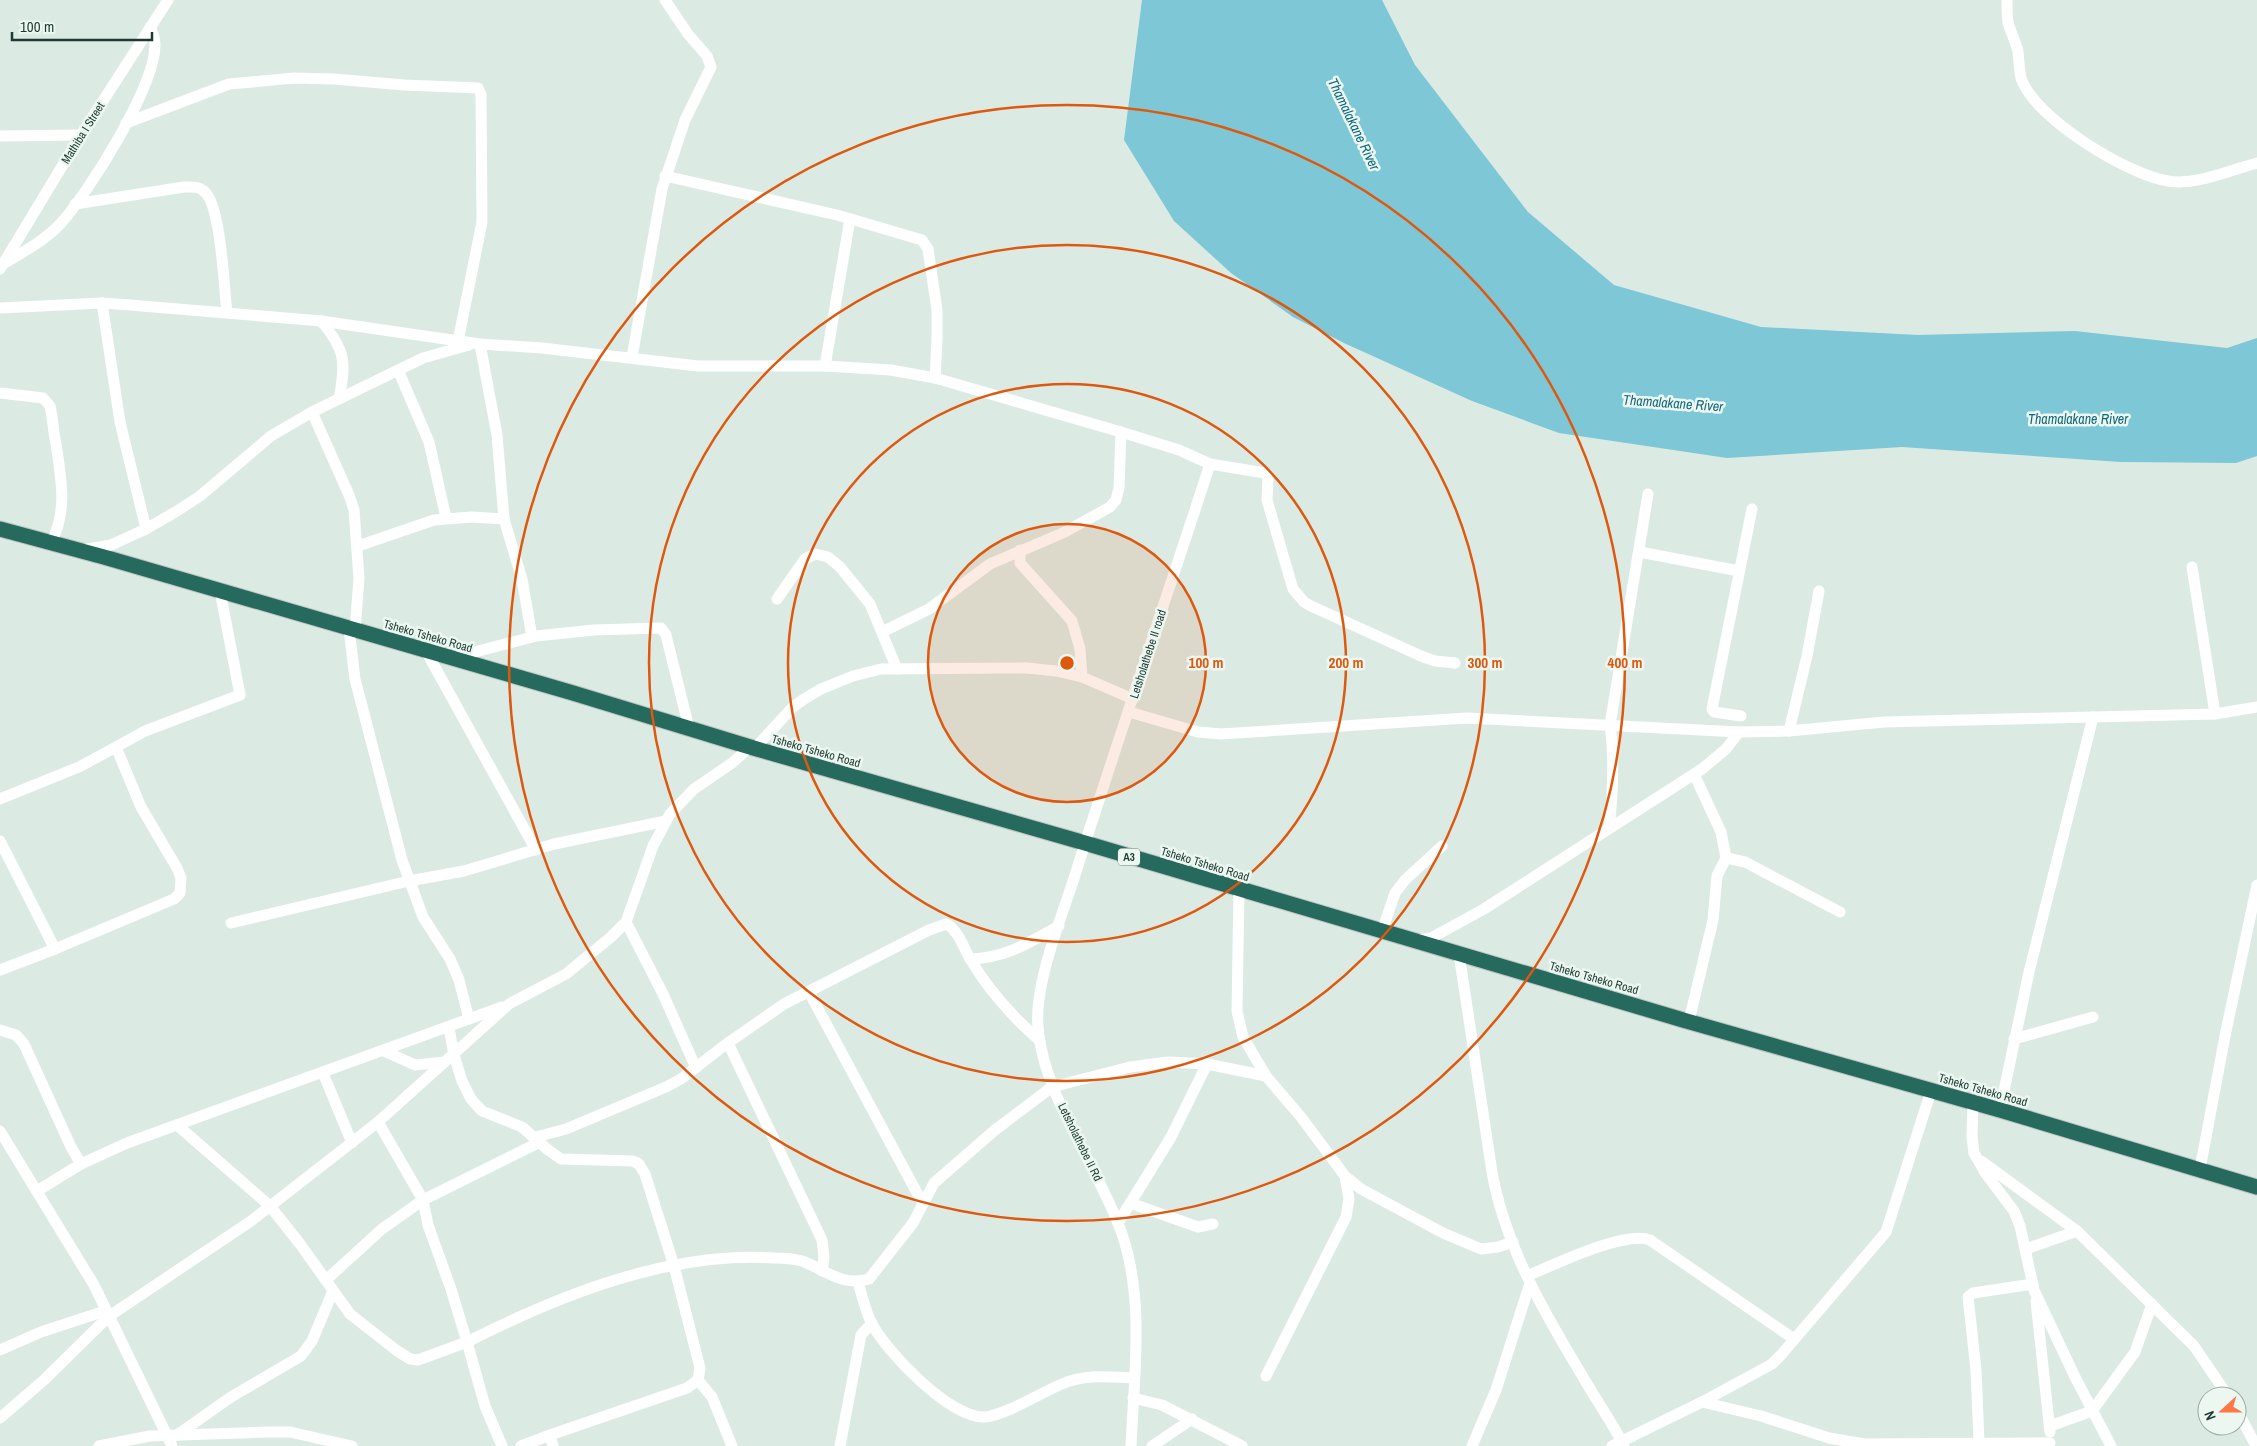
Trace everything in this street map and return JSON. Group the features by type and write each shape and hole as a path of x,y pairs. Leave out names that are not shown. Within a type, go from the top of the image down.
{"highway":[{"name":"Tsheko Tsheko Road","path":"0,529 220,591 752,748 1085,843 1239,890 1973,1102 2257,1187"}],"street":[{"name":"Mathiba I Street","path":"1,267 81,135 168,0"},
{"path":"632,357 655,219 665,176 685,120 711,67 707,56 688,34 665,0"},
{"path":"2007,0 2008,21 2018,50 2022,79 2032,96 2056,121 2094,150 2145,176 2169,182 2196,180 2257,163"},
{"path":"1,267 49,234 62,222 126,123 138,99 152,62 156,43 150,27"},
{"path":"126,123 229,84 294,78 478,88 481,94 482,222 458,341"},
{"path":"0,136 81,135"},
{"path":"665,176 850,219 918,237 926,244 937,310 934,378"},
{"path":"75,204 184,187 202,189 207,193 215,211 227,313"},
{"path":"825,366 850,219"},
{"path":"102,303 120,422 146,529"},
{"path":"0,308 102,303 321,321 479,344 632,357 698,366 825,366 891,370 934,378 1179,450 1210,464 1267,474 1267,500 1293,589 1304,602 1421,656 1435,661 1455,663"},
{"path":"321,321 331,332 342,356 344,370 339,399"},
{"path":"77,551 110,544 146,529 200,496 272,436 312,412 398,370 441,352 479,344"},
{"path":"479,344 496,436 504,519 522,579 532,637"},
{"path":"398,370 429,442 446,518"},
{"path":"0,393 43,398 50,406 63,486 62,508 57,532 51,543"},
{"path":"312,412 349,495 356,522 359,578 352,630 355,679 409,881 422,917 450,959 459,980 469,1019"},
{"path":"882,632 929,609 990,564 1082,524 1110,507 1116,500 1119,488 1121,432"},
{"name":"Letsholathebe II road","path":"1085,843 1210,464"},
{"path":"1609,828 1614,781 1614,749 1610,725 1640,552 1648,494"},
{"path":"1741,716 1714,712 1712,709 1752,509"},
{"path":"358,546 424,523 446,518 504,519"},
{"path":"1020,550 1020,563 1072,621 1080,650 1082,677"},
{"path":"1640,552 1739,571"},
{"path":"777,599 804,559 815,554 828,557 840,567 870,604 897,669"},
{"path":"2192,568 2215,714"},
{"path":"0,799 79,767 146,731 240,695 220,591"},
{"path":"1789,731 1819,591"},
{"path":"450,659 532,637 594,630 657,627 663,629 689,728"},
{"path":"426,652 536,850"},
{"path":"37,1191 80,1164 127,1143 449,1028 509,1004 566,974 611,937 626,922 653,846 666,821 694,789 752,748 793,707 821,689 881,669 1027,668 1082,677 1133,699"},
{"path":"1129,712 1198,732 1216,734 1467,718 1739,732 1789,731 1884,722 2215,714 2257,707"},
{"path":"2000,1110 2007,1086 2014,1039 2093,717"},
{"path":"1416,941 1431,938 1463,921 1694,774 1716,758 1739,732"},
{"path":"0,970 55,949 174,898 180,893 181,878 177,868 141,806 116,746"},
{"path":"1689,1021 1713,920 1717,876 1726,858 1721,832 1694,774"},
{"path":"231,923 409,881 464,871 536,850 628,827 666,821"},
{"path":"0,841 55,949"},
{"name":"Letsholathebe II Rd","path":"1085,843 1043,979 1038,1024 1041,1054 1052,1087 1118,1223 1130,1264 1136,1319 1131,1446"},
{"path":"1382,931 1395,893 1405,880 1442,846"},
{"path":"1726,858 1745,862 1840,912"},
{"path":"2200,1170 2225,1036 2254,922 2257,884"},
{"path":"1239,890 1237,1011 1243,1037 1266,1076 1301,1117 1345,1176 1361,1189 1468,1244 1488,1250 1513,1242"},
{"path":"626,922 663,994 696,1068"},
{"path":"326,1280 382,1230 423,1200 538,1140 617,1109 666,1087 696,1068 784,1004 929,930 946,924 956,932 970,959 1002,1004 1040,1041"},
{"path":"970,959 986,958 1012,952 1060,926"},
{"path":"1459,954 1494,1188 1529,1280 1619,1445 1772,1364 1886,1232 1931,1091"},
{"path":"809,992 923,1204"},
{"path":"0,1350 41,1332 106,1314 187,1266 270,1206 378,1122 509,1004"},
{"path":"2014,1039 2093,1017"},
{"path":"449,1028 450,1058 476,1106 482,1111 522,1127 561,1159 602,1161 626,1159 639,1164 645,1174 674,1266 700,1368 698,1380 686,1388 551,1441 521,1446"},
{"path":"0,1030 16,1035 24,1044 80,1164"},
{"path":"728,1043 822,1240 824,1257 822,1271"},
{"path":"384,1051 415,1064 450,1058"},
{"path":"177,1125 270,1206 350,1314 410,1359 424,1359 467,1342 520,1316 602,1284 641,1272 674,1266 742,1257 776,1258 800,1261 836,1278 858,1282 869,1279 913,1223 928,1191 941,1176 995,1130 1052,1087 1147,1064 1176,1062 1207,1064 1266,1076"},
{"path":"1118,1223 1171,1137 1207,1064"},
{"path":"323,1073 352,1143"},
{"path":"1702,1402 1761,1416 1829,1438 1864,1444 1979,1442 2050,1445 2050,1426 2034,1287 2026,1249 2014,1211 1977,1158 1972,1147 1973,1102"},
{"path":"378,1122 423,1200 428,1225 451,1289 485,1406 502,1446"},
{"path":"0,1131 94,1285 106,1314 172,1439"},
{"path":"1977,1158 2077,1231 2194,1346 2221,1386"},
{"path":"1266,1376 1346,1217 1349,1199 1345,1176"},
{"path":"1130,1203 1198,1227 1213,1224"},
{"path":"2026,1249 2077,1231"},
{"path":"1472,1446 1496,1390 1529,1280 1605,1245 1631,1237 1643,1237 1650,1240 1794,1339"},
{"path":"858,1282 872,1323 894,1355 926,1387 974,1416 987,1417 1080,1378 1097,1376 1134,1378"},
{"path":"2034,1287 2092,1411 2111,1446"},
{"path":"1979,1442 1976,1370 1968,1297 1973,1292 2034,1287"},
{"path":"172,1439 231,1397 301,1356 312,1341 333,1292"},
{"path":"2050,1426 2092,1411 2135,1352 2152,1304"},
{"path":"0,1418 44,1380 106,1314"},
{"path":"840,1446 861,1334 872,1323"},
{"path":"698,1380 712,1397 732,1446"},
{"path":"1133,1398 1155,1402 1192,1419 1242,1446"},
{"path":"1152,1446 1192,1419"},
{"path":"2247,1429 2256,1446"},
{"path":"99,1446 129,1438 172,1439 290,1432 352,1446"}],"water":[{"name":"Thamalakane River","path":"1142,0 1382,0 1415,65 1528,212 1614,285 1761,327 1918,335 2075,331 2227,348 2257,338 2257,456 2236,463 2121,462 1902,447 1727,458 1559,433 1472,401 1344,343 1293,317 1231,273 1174,221 1124,140"}]}
